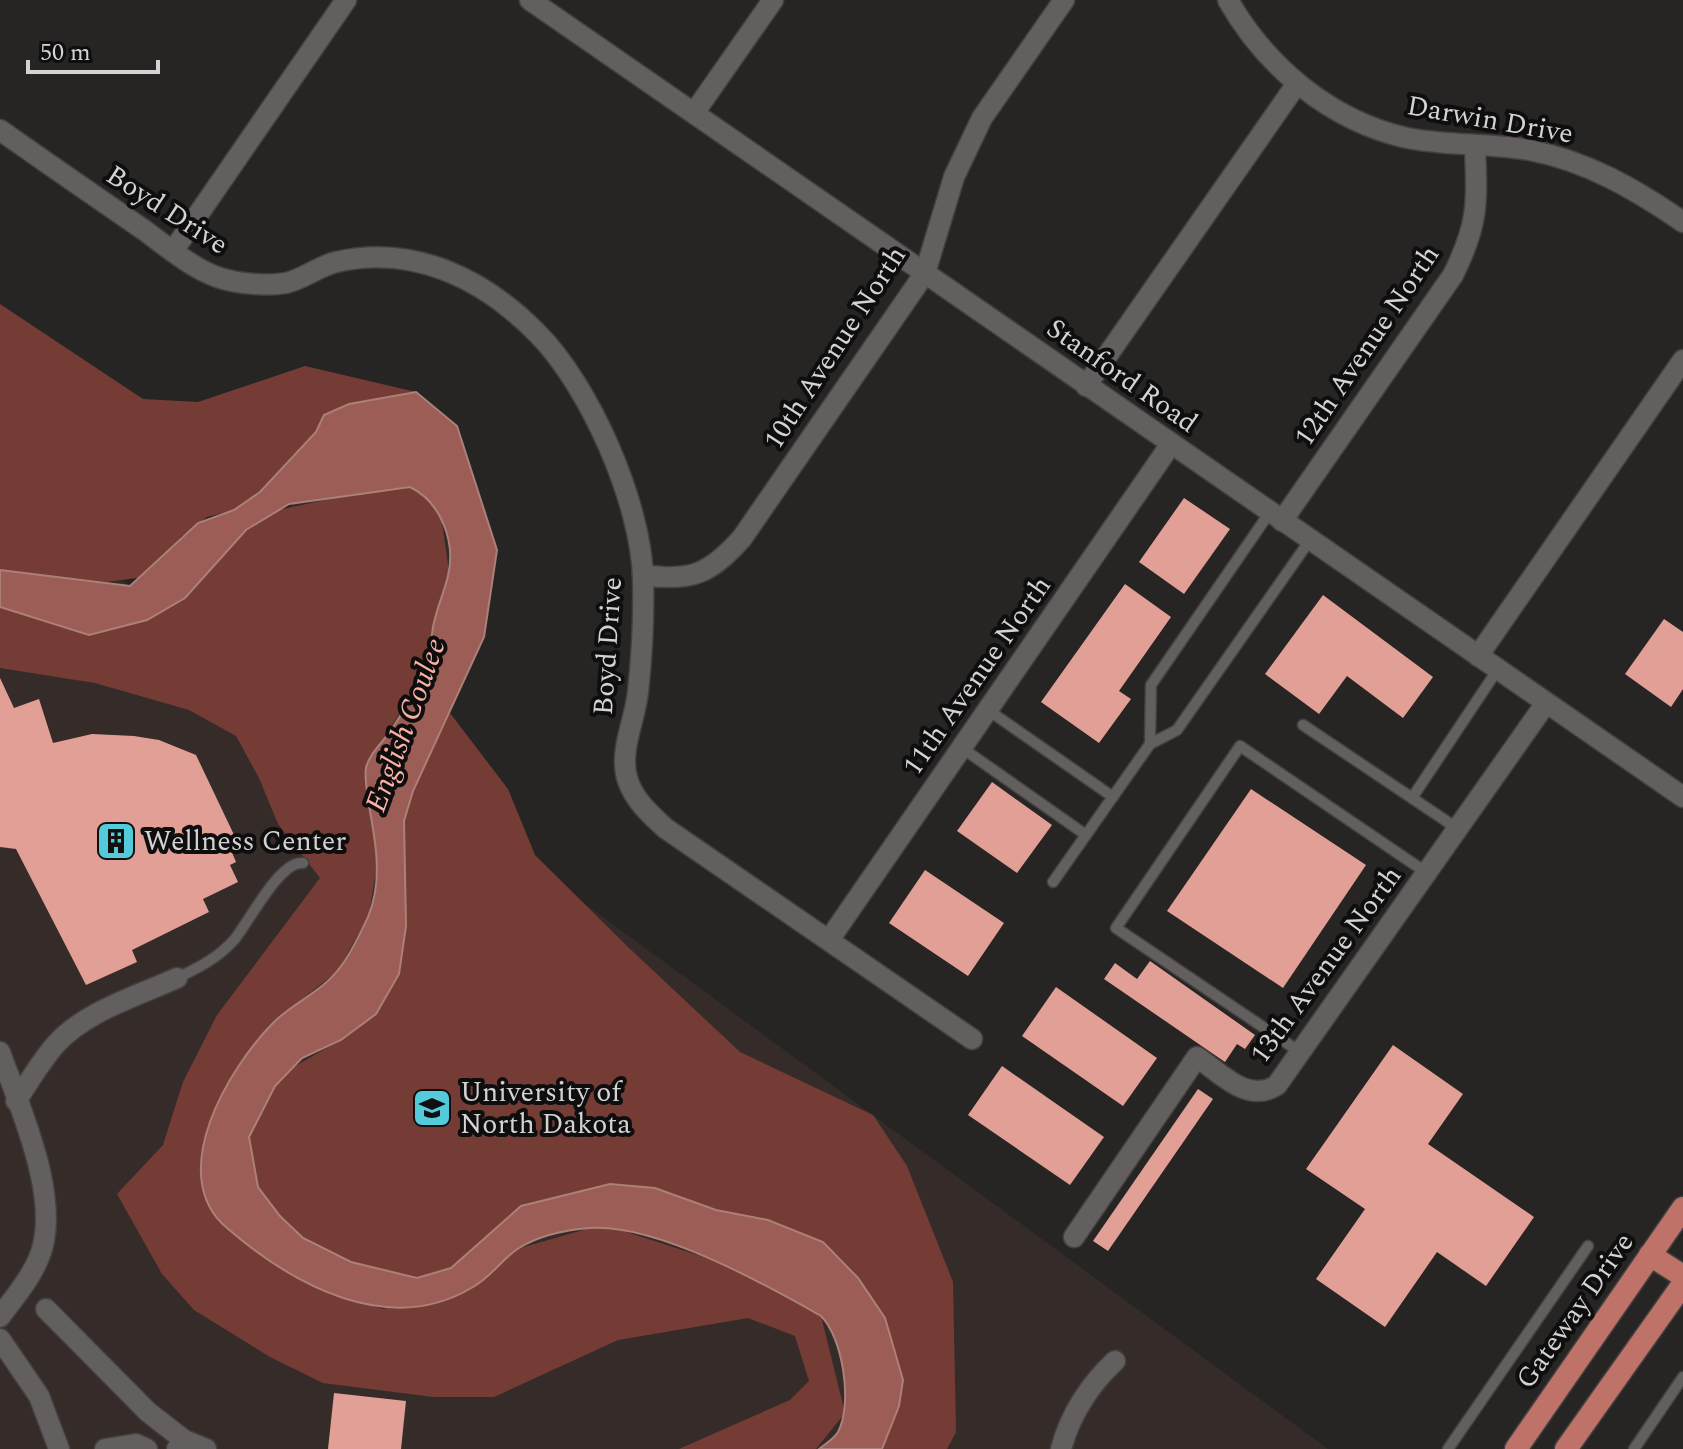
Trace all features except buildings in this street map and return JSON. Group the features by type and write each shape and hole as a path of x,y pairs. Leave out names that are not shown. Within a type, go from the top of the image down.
{"highway":[{"name":"Gateway Drive","path":"1516,1449 1683,1208"},
{"path":"1650,1255 1683,1276"},
{"path":"1566,1449 1683,1284"}],"street":[{"path":"173,251 346,0"},
{"name":"Stanford Road","path":"530,0 1683,797"},
{"path":"694,113 773,0"},
{"name":"10th Avenue North","path":"643,575 672,579 698,575 724,559 742,538 925,273 954,177 982,118 1064,0"},
{"name":"Darwin Drive","path":"1228,0 1243,26 1296,85 1339,112 1406,137 1529,150 1577,164 1628,184 1683,222"},
{"path":"1086,386 1296,85"},
{"name":"Boyd Drive","path":"0,130 173,251 214,275 252,284 287,283 335,262 406,260 447,268 494,294 539,334 583,395 614,452 643,575 638,693 626,749 627,779 640,803 665,828 972,1039"},
{"name":"12th Avenue North","path":"1276,516 1453,275 1472,236 1477,201 1475,146"},
{"path":"1478,656 1683,360"},
{"name":"11th Avenue North","path":"829,940 1171,444"},
{"name":"13th Avenue North","path":"1074,1237 1197,1057 1250,1093 1264,1093 1277,1085 1546,703"},
{"path":"16,1101 57,1043 72,1031 95,1015 177,978"},
{"path":"0,1052 48,1217 39,1260 0,1317"},
{"path":"46,1309 180,1444 206,1449"},
{"path":"0,1339 39,1396 59,1449"},
{"path":"1061,1449 1073,1417 1088,1392 1115,1361"},
{"path":"105,1449 136,1444 147,1449"}],"lane":[{"path":"1150,744 1151,685 1276,516"},
{"path":"1053,882 1150,744 1177,730 1310,540"},
{"path":"1412,798 1498,669"},
{"path":"988,710 1113,797"},
{"path":"1303,725 1458,829"},
{"path":"1300,1052 1116,928 1240,746 1427,873"},
{"path":"962,748 1086,835"},
{"path":"177,978 219,955 234,940 281,873 293,863 303,863"},
{"path":"1448,1449 1588,1246"},
{"path":"1634,1449 1683,1377"}],"shaded area":[{"path":"0,304 143,399 198,402 305,366 416,392 349,404 316,432 260,492 234,510 207,517 182,536 144,577 106,582 0,570"},
{"name":"University of North Dakota","path":"386,450 464,534 400,768 1328,1449 0,1449 0,498 155,603 328,479"},
{"path":"410,487 430,499 441,516 449,572 432,628 424,673 366,768 378,858 369,915 337,972 277,1018 260,1037 224,1093 224,1226 299,1276 339,1295 384,1309 517,1249 590,1228 614,1228 735,1267 821,1316 845,1413 816,1449 679,1449 790,1400 809,1381 795,1336 748,1318 618,1340 494,1397 433,1397 323,1383 270,1357 194,1310 162,1274 117,1194 163,1145 183,1082 217,1015 320,878 278,824 259,778 236,736 189,710 95,683 0,668 0,607 89,635 278,510 349,495"},
{"path":"450,713 508,789 535,855 628,947 740,1052 873,1115 907,1166 953,1282 956,1432 947,1449 882,1449 899,1406 903,1380 885,1318 716,1210 610,1184 577,1194 470,1252 451,1268 417,1278 351,1262 303,1238 280,1216 258,1187 249,1137 275,1086 290,1069 341,1040 399,974 406,926 404,821 413,791"}],"water":[{"name":"English Coulee","path":"416,392 457,426 497,550 484,637 413,791 404,821 406,926 399,974 376,1014 341,1040 302,1058 275,1086 249,1137 258,1187 280,1216 303,1238 351,1262 417,1278 451,1268 521,1206 610,1184 655,1188 716,1210 768,1220 823,1242 858,1278 885,1318 903,1380 899,1406 882,1449 819,1449 838,1432 845,1405 840,1355 829,1326 821,1316 740,1273 677,1245 616,1229 590,1228 562,1232 519,1248 479,1283 441,1301 408,1307 376,1306 343,1298 281,1268 227,1228 209,1206 201,1180 202,1151 223,1093 256,1042 274,1022 338,970 351,952 373,903 377,862 366,768 403,711 426,665 450,563 444,524 430,502 410,487 289,504 246,530 185,598 147,620 89,635 0,607 0,570 130,586 198,523 234,510 260,492 316,432 324,415 349,404"}],"place":[{"name":"Wellness Center","path":"116,841"},
{"name":"University of North Dakota","path":"432,1108"}]}
